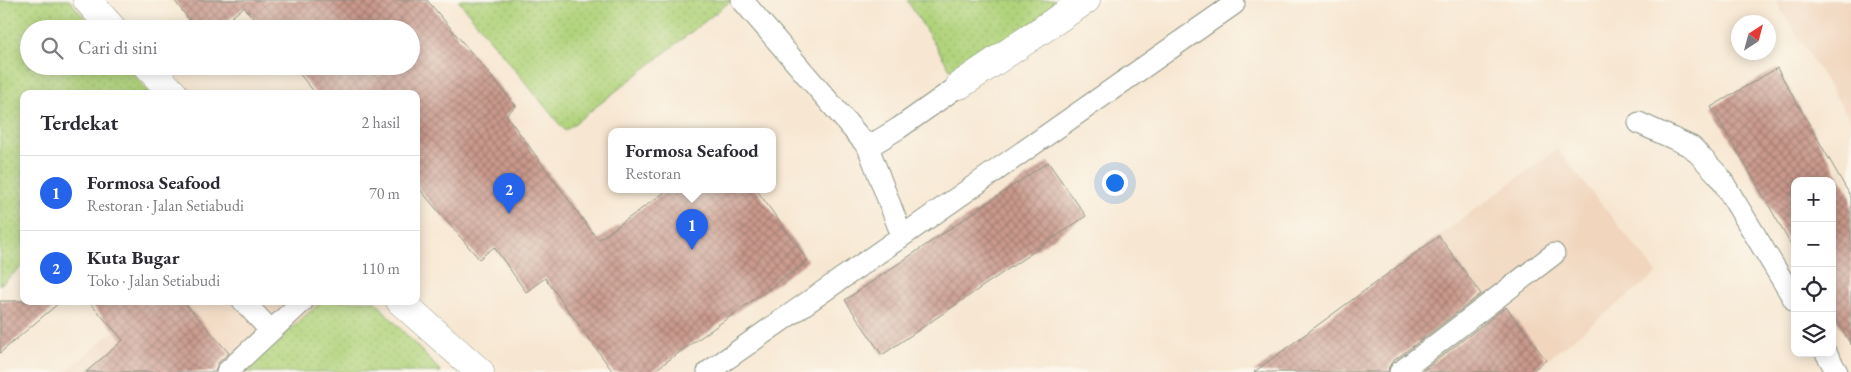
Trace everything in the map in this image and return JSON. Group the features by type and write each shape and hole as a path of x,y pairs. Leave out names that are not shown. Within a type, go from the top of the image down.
{"street":[{"path":"87,0 105,20"},
{"path":"960,85 1086,0"},
{"path":"156,75 170,90"},
{"path":"405,305 480,372"}],"lane":[{"path":"742,0 868,147 902,236"},
{"path":"708,372 1234,4"},
{"path":"868,147 899,128 960,85"},
{"path":"1640,123 1692,147 1720,177 1791,295"},
{"path":"1400,372 1554,254"},
{"path":"247,305 271,331"},
{"path":"227,372 299,305"},
{"path":"1828,357 1837,372"}],"shaded area":[{"path":"1775,0 1851,0 1851,121"},
{"path":"1557,149 1657,273 1531,372 1254,372"},
{"path":"143,305 317,305 242,372 66,372"}],"green space":[{"path":"0,0 69,0 86,20 20,20 20,75 135,75 148,90 20,90 20,268 0,285"},
{"path":"458,0 732,0 565,131"},
{"path":"907,0 1073,0 960,85"},
{"path":"317,305 379,305 441,372 242,372"}],"building":[{"path":"174,0 427,0 516,106 506,115 598,240 663,193 759,193 808,261 652,372 613,372 545,278 526,292 494,247 479,259 420,190 420,90 313,90 300,75 420,75 420,20 255,20 244,7 228,20 189,20"},
{"path":"1777,68 1851,197 1851,345 1836,319 1836,177 1791,177 1791,245 1711,107"},
{"path":"1048,162 1086,216 882,355 845,300"},
{"path":"1439,236 1481,294 1392,362 1388,372 1254,372"},
{"path":"0,301 20,301 20,305 56,305 0,353"},
{"path":"92,305 187,305 229,353 218,363 215,372 86,372 123,340"},
{"path":"1506,307 1546,360 1531,372 1421,372"}],"place":[{"name":"Kuta Bugar","path":"509,214"},
{"name":"Formosa Seafood","path":"692,250"}]}
